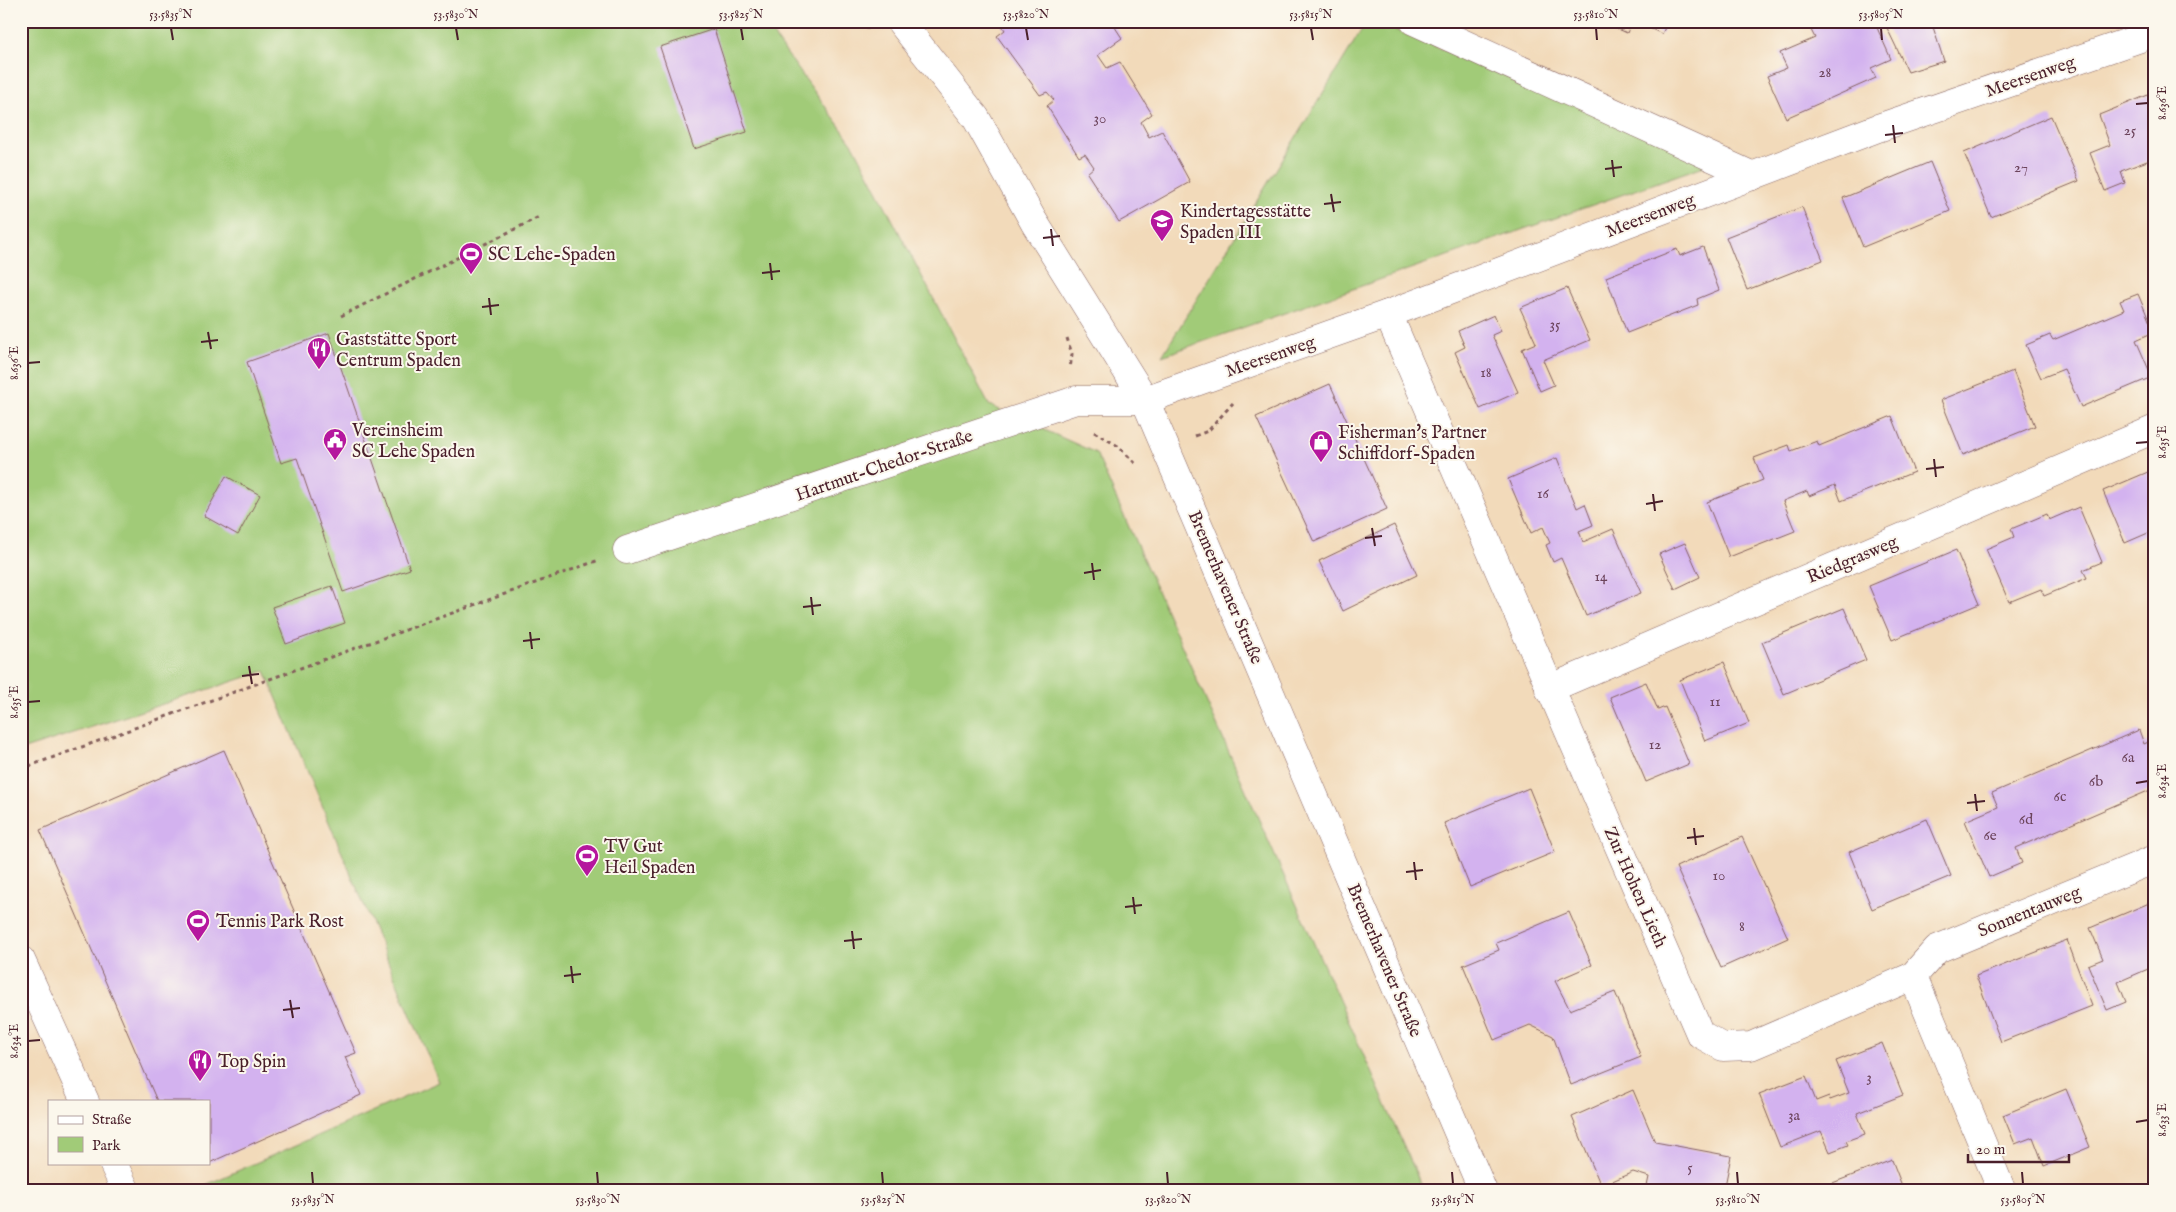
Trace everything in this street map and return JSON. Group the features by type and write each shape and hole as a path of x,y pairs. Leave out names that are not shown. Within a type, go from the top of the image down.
{"street":[{"name":"Bremerhavener Straße","path":"900,21 976,118 1034,222 1145,400 1483,1191"},
{"path":"1414,21 1753,176"},
{"name":"Meersenweg","path":"1145,400 1388,314 1878,128 2155,33"},
{"name":"Zur Hohen Lieth","path":"1388,314 1700,1034 1723,1047 1751,1046 1913,976"},
{"name":"Hartmut-Chedor-Straße","path":"627,550 1076,400 1145,400"},
{"name":"Riedgrasweg","path":"1549,689 2155,429"},
{"name":"Sonnentauweg","path":"1913,976 1937,950 2155,859"},
{"path":"21,960 85,1100"},
{"path":"1913,976 2002,1191"},
{"path":"113,1164 126,1191"}],"path":[{"path":"862,21 874,36"},
{"path":"341,316 538,217"},
{"path":"1065,330 1072,354 1068,377 1087,428 1118,446 1135,462 1139,472"},
{"path":"1135,462 1208,431 1238,398"},
{"path":"21,769 627,550"}],"green space":[{"path":"21,21 763,21 854,146 989,405 1096,453 1424,1191 192,1191 439,1082 265,671 21,750"},
{"path":"1367,21 1373,21 1718,161 1162,356"}],"building":[{"path":"999,21 1111,21 1122,38 1098,55 1107,68 1120,62 1152,114 1141,122 1149,137 1162,131 1190,182 1119,222 1087,173 1094,167 1085,154 1079,157 1047,106 1054,100 1047,92 1040,95 997,36 1005,30"},
{"path":"1600,21 1632,21 1627,33"},
{"path":"1635,21 1668,21 1662,34"},
{"path":"1819,21 1874,21 1891,59 1871,68 1876,78 1786,118 1767,76 1787,68 1780,53 1815,38 1809,26"},
{"path":"1905,21 1950,21 1933,27 1944,61 1908,72 1887,28"},
{"path":"714,29 747,132 694,149 660,47"},
{"path":"2148,95 2155,114 2155,158 2121,171 2125,183 2105,191 2090,153 2110,145 2099,115"},
{"path":"2051,116 2079,181 1991,217 1964,153"},
{"path":"1930,162 1950,211 1863,247 1843,198"},
{"path":"1802,207 1823,260 1747,290 1726,237"},
{"path":"1703,247 1719,290 1697,299 1698,305 1627,333 1606,277 1677,249 1680,256"},
{"path":"1567,288 1590,340 1543,360 1554,385 1540,391 1522,349 1536,343 1520,308"},
{"path":"2138,294 2154,332 2136,340 2152,377 2081,407 2064,369 2041,378 2026,345 2050,335 2053,340 2124,310 2120,301"},
{"path":"1494,315 1501,331 1492,335 1518,392 1480,409 1455,352 1465,347 1458,331"},
{"name":"Vereinsheim SC Lehe Spaden","path":"329,333 410,569 343,592 297,458 281,463 247,362"},
{"path":"2013,371 2035,426 1963,455 1941,400"},
{"name":"Fisherman's Partner Schiffdorf-Spaden","path":"1330,384 1387,509 1314,542 1256,417"},
{"path":"1892,416 1914,472 1841,501 1835,485 1809,496 1807,491 1783,501 1795,531 1729,557 1707,502 1763,480 1754,458 1789,445 1791,451 1817,441 1819,446"},
{"path":"1557,458 1577,508 1585,504 1593,525 1579,531 1583,542 1613,529 1641,593 1586,616 1561,558 1553,562 1546,545 1550,543 1543,527 1531,533 1508,479"},
{"path":"2155,469 2155,530 2125,543 2103,491"},
{"path":"226,476 260,495 238,535 204,516"},
{"path":"2079,507 2102,562 2083,570 2087,578 2044,596 2041,589 2009,602 1986,549 2014,537 2011,529 2047,514 2049,520"},
{"path":"1394,525 1417,575 1343,611 1319,561"},
{"path":"1685,543 1700,577 1675,589 1659,554"},
{"path":"1956,550 1979,604 1892,640 1869,586"},
{"path":"332,586 345,623 286,644 272,607"},
{"path":"1844,608 1866,660 1784,694 1762,642"},
{"path":"1724,662 1749,723 1705,741 1680,680"},
{"path":"1646,682 1658,710 1665,707 1689,764 1646,782 1610,697"},
{"path":"2139,730 2144,744 2155,739 2155,788 2016,848 2022,863 1989,877 1965,821 1998,807 1992,793"},
{"name":"Tennis Park Rost","path":"224,750 356,1053 345,1057 361,1095 210,1163 210,1100 157,1100 40,830"},
{"path":"1529,788 1555,852 1470,887 1444,823"},
{"path":"1927,819 1951,876 1872,909 1849,852"},
{"path":"1742,837 1788,938 1721,968 1676,867"},
{"path":"2154,901 2155,966 2118,982 2126,1002 2107,1010 2088,965 2103,959 2090,928"},
{"path":"1569,912 1592,965 1555,981 1570,1010 1615,992 1641,1057 1571,1085 1553,1036 1530,1025 1494,1040 1463,965 1499,950 1496,943"},
{"path":"2067,940 2092,1006 2001,1042 1976,976"},
{"path":"1882,1043 1903,1095 1857,1113 1865,1134 1846,1141 1848,1145 1830,1152 1821,1131 1780,1147 1759,1094 1806,1076 1816,1101 1829,1096 1830,1100 1849,1093 1836,1061"},
{"path":"2066,1089 2090,1147 2044,1166 2033,1137 2015,1144 2003,1115"},
{"path":"1633,1090 1655,1142 1731,1156 1724,1191 1646,1191 1649,1177 1633,1172 1601,1186 1572,1117"},
{"path":"1892,1160 1904,1191 1833,1191 1830,1184"},
{"path":"1935,1186 1937,1191 1924,1191"}],"place":[{"name":"Kindertagesstätte Spaden III","path":"1162,242"},
{"name":"SC Lehe-Spaden","path":"471,275"},
{"name":"Gaststätte Sport Centrum Spaden","path":"319,370"},
{"name":"Vereinsheim SC Lehe Spaden","path":"335,461"},
{"name":"Fisherman's Partner Schiffdorf-Spaden","path":"1321,463"},
{"name":"TV Gut Heil Spaden","path":"587,877"},
{"name":"Tennis Park Rost","path":"198,942"},
{"name":"Top Spin","path":"200,1082"}]}
